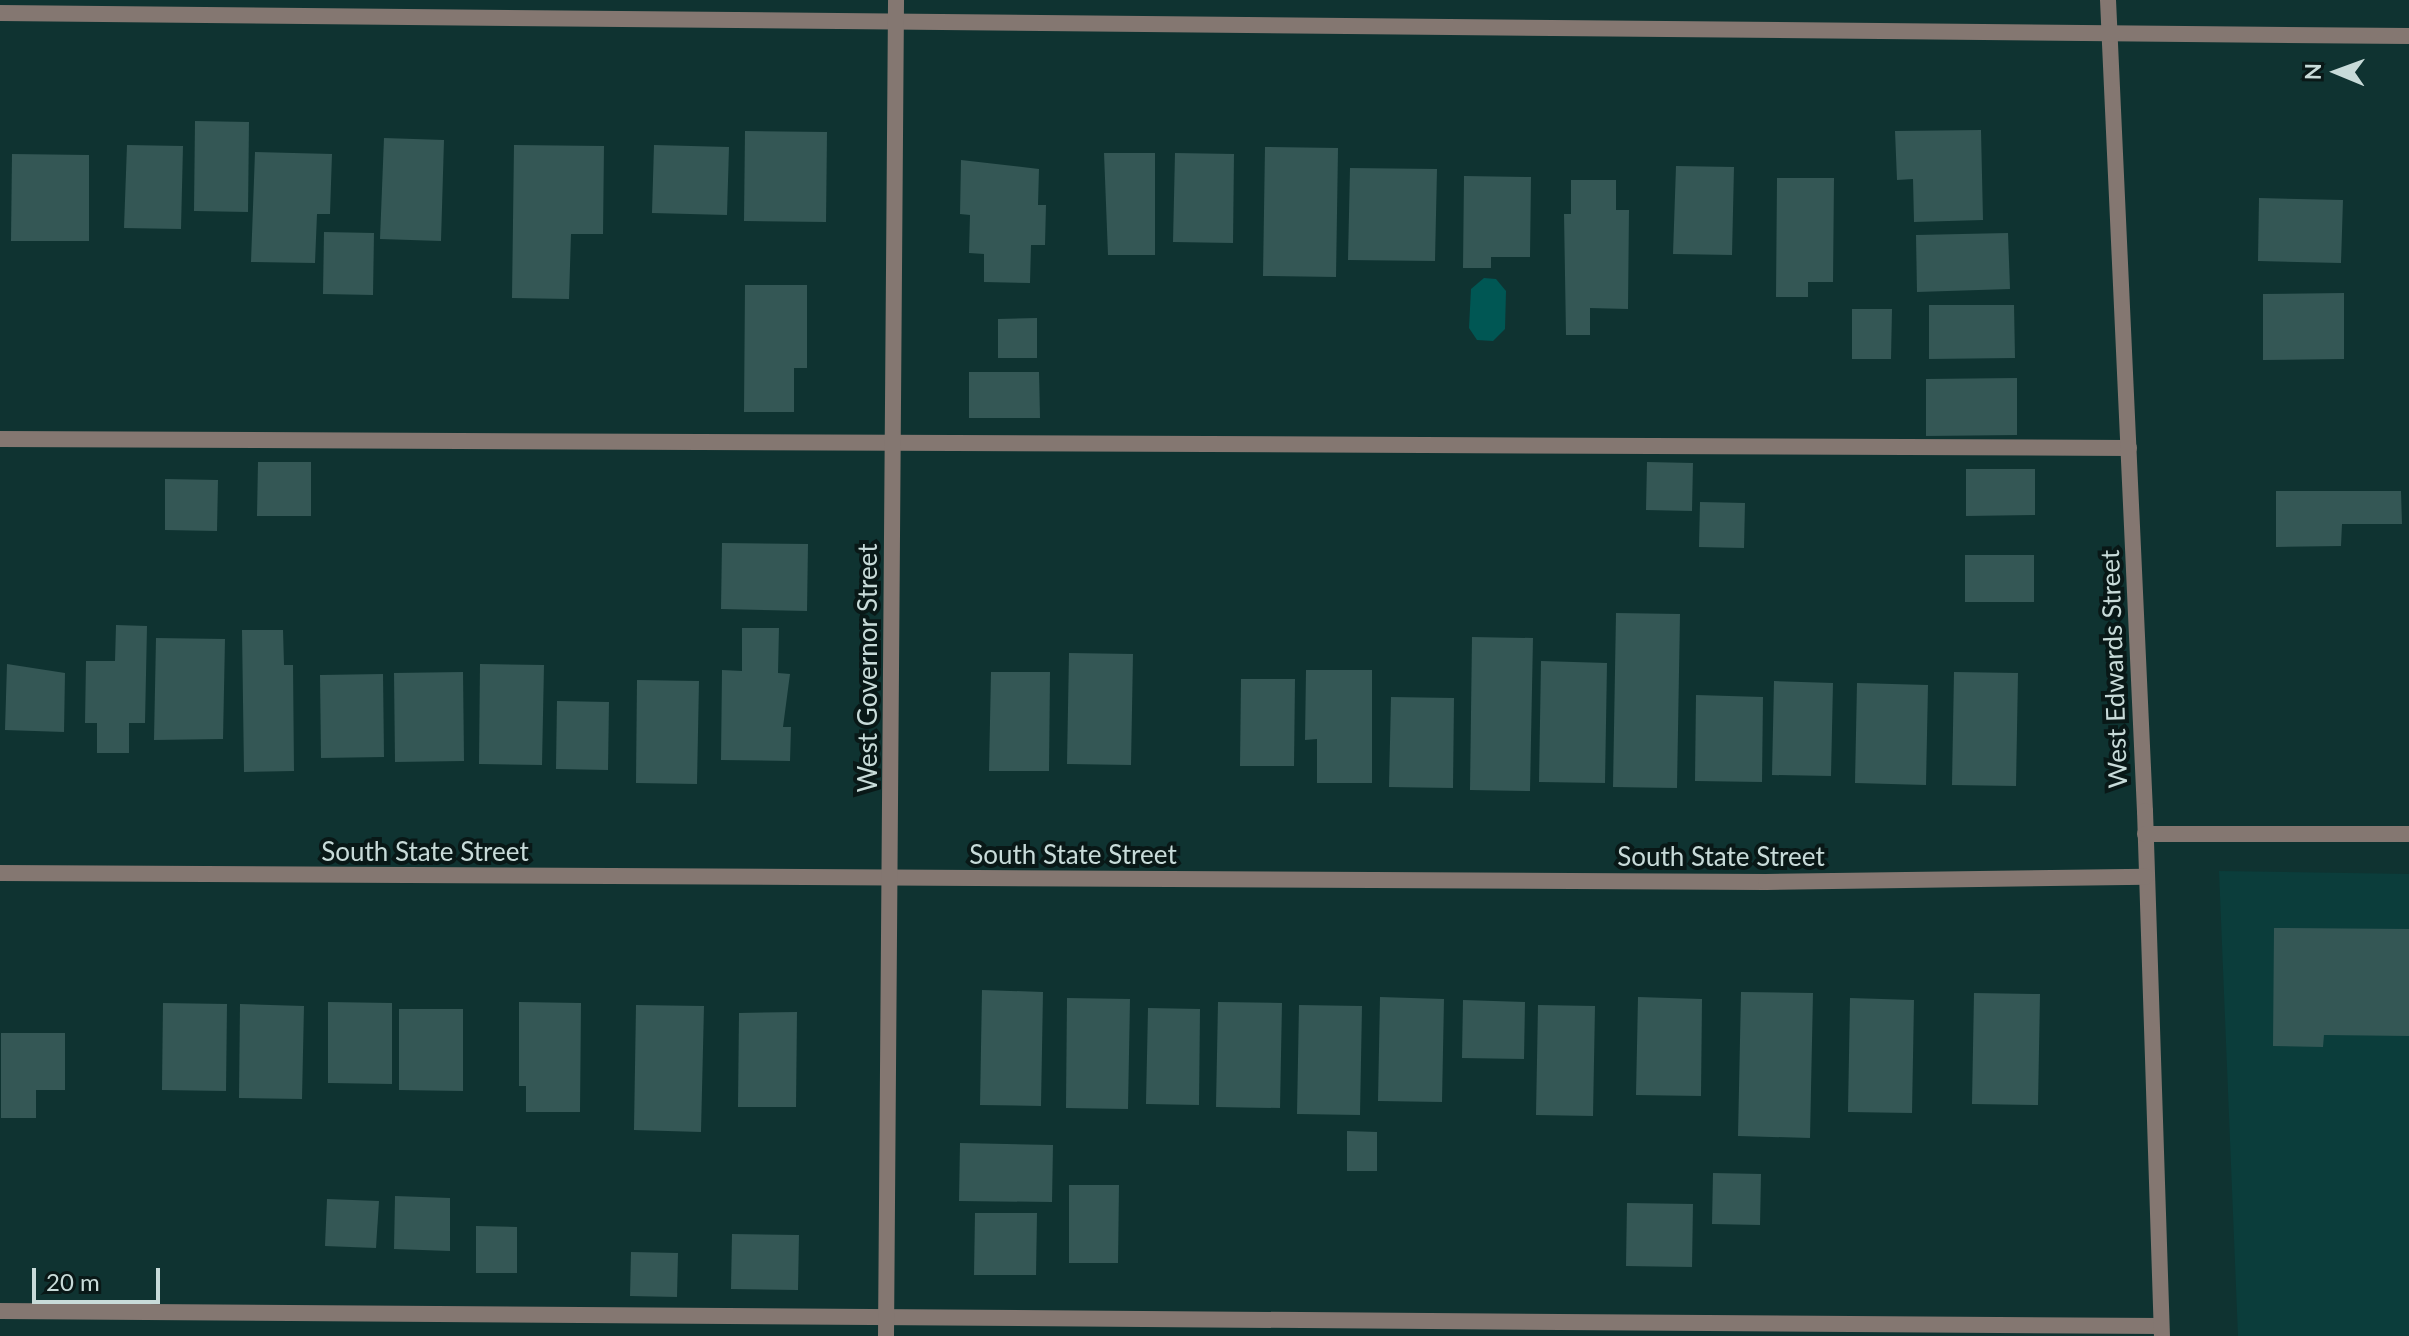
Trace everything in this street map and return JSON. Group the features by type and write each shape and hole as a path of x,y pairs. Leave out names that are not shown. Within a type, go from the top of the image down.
{"street":[{"name":"West Governor Street","path":"886,1336 896,0"},
{"name":"West Edwards Street","path":"2108,0 2145,834 2162,1331"},
{"path":"0,13 2409,36"},
{"path":"0,439 2129,448"},
{"path":"2145,834 2409,834"},
{"name":"South State Street","path":"0,873 1766,882 2146,877"},
{"path":"0,1311 886,1314 2162,1331"}],"shaded area":[{"path":"1484,278 1496,279 1506,291 1505,329 1493,341 1477,340 1469,328 1471,289"},
{"path":"2219,871 2409,874 2409,1336 2238,1336"}],"building":[{"path":"195,121 249,122 248,212 194,211"},
{"path":"1981,130 1983,220 1914,222 1913,179 1897,180 1895,131"},
{"path":"745,131 827,132 826,222 744,221"},
{"path":"384,138 444,140 441,241 380,239"},
{"path":"127,145 183,146 181,229 124,228"},
{"path":"514,145 604,146 603,234 571,234 569,299 512,298"},
{"path":"654,145 729,147 727,215 652,213"},
{"path":"1265,147 1338,148 1336,277 1263,276"},
{"path":"255,152 332,154 330,214 317,214 315,263 251,262"},
{"path":"1104,153 1155,153 1155,255 1108,255"},
{"path":"1175,153 1234,154 1233,243 1173,242"},
{"path":"12,154 89,155 89,241 11,241"},
{"path":"961,160 1039,169 1038,205 1046,205 1045,245 1031,245 1030,283 984,282 984,254 969,253 970,215 960,214"},
{"path":"1676,166 1734,167 1732,255 1673,254"},
{"path":"1350,168 1437,169 1435,261 1348,260"},
{"path":"1464,176 1531,177 1530,257 1491,257 1491,268 1463,268"},
{"path":"1777,178 1834,178 1833,282 1808,282 1808,297 1776,297"},
{"path":"1571,180 1616,180 1616,210 1629,210 1628,309 1590,308 1590,335 1566,335 1564,214 1571,214"},
{"path":"2259,198 2343,200 2341,263 2258,261"},
{"path":"324,232 374,233 373,295 323,294"},
{"path":"2008,233 2010,289 1917,292 1916,235"},
{"path":"745,285 807,285 807,368 794,368 794,412 744,412"},
{"path":"2344,293 2344,359 2263,360 2263,294"},
{"path":"1929,305 2014,305 2015,358 1929,359"},
{"path":"1852,309 1892,309 1891,359 1852,359"},
{"path":"1037,318 1037,358 998,358 998,319"},
{"path":"969,372 1039,372 1040,418 969,418"},
{"path":"2017,378 2017,435 1926,436 1926,379"},
{"path":"258,462 311,462 311,516 257,516"},
{"path":"1647,462 1693,463 1692,511 1646,510"},
{"path":"1966,469 2035,469 2035,515 1966,516"},
{"path":"165,479 218,480 217,531 165,530"},
{"path":"2276,491 2401,491 2402,524 2342,524 2341,546 2276,547"},
{"path":"1700,502 1745,503 1744,548 1699,547"},
{"path":"722,543 808,544 807,611 721,609"},
{"path":"1965,555 2034,555 2034,602 1965,602"},
{"path":"1616,613 1680,614 1677,788 1613,787"},
{"path":"116,625 147,626 145,723 129,723 129,753 97,753 97,723 85,723 86,661 115,661"},
{"path":"742,628 779,628 778,673 790,674 783,727 791,727 790,761 721,760 722,670 742,671"},
{"path":"242,630 283,630 284,665 293,665 294,771 244,772"},
{"path":"1472,637 1533,638 1530,791 1470,790"},
{"path":"156,638 225,639 223,739 154,740"},
{"path":"1069,653 1133,654 1131,765 1067,764"},
{"path":"1541,661 1607,663 1605,783 1539,782"},
{"path":"7,664 65,673 64,732 5,730"},
{"path":"480,664 544,665 542,765 479,764"},
{"path":"1306,670 1372,670 1372,783 1317,783 1317,739 1305,740"},
{"path":"463,672 464,761 395,762 394,673"},
{"path":"991,672 1050,672 1049,771 989,771"},
{"path":"1954,672 2018,673 2016,786 1952,785"},
{"path":"383,674 384,757 321,758 320,675"},
{"path":"1241,679 1295,679 1294,766 1240,766"},
{"path":"637,680 699,681 697,784 636,783"},
{"path":"1774,681 1833,683 1831,776 1772,775"},
{"path":"1857,683 1928,685 1926,785 1855,783"},
{"path":"1696,695 1763,697 1762,782 1695,781"},
{"path":"1391,697 1454,698 1453,788 1389,787"},
{"path":"557,701 609,702 608,770 556,769"},
{"path":"2274,928 2409,929 2409,1036 2324,1035 2323,1047 2273,1046"},
{"path":"982,990 1043,992 1041,1106 980,1105"},
{"path":"1741,992 1813,993 1810,1138 1738,1136"},
{"path":"1974,993 2040,994 2038,1105 1972,1104"},
{"path":"1380,997 1444,999 1442,1102 1378,1101"},
{"path":"1638,997 1702,999 1701,1096 1636,1095"},
{"path":"1067,998 1130,999 1128,1109 1066,1108"},
{"path":"1850,998 1914,1000 1912,1113 1848,1112"},
{"path":"1463,1000 1525,1002 1524,1059 1462,1058"},
{"path":"328,1002 392,1003 392,1084 328,1083"},
{"path":"519,1002 581,1003 580,1112 526,1112 526,1086 519,1086"},
{"path":"1218,1002 1282,1003 1280,1108 1216,1107"},
{"path":"163,1003 227,1004 226,1091 162,1090"},
{"path":"240,1004 304,1006 302,1099 239,1098"},
{"path":"636,1005 704,1006 701,1132 634,1130"},
{"path":"1299,1005 1362,1006 1360,1115 1297,1114"},
{"path":"1538,1005 1595,1006 1593,1116 1536,1115"},
{"path":"1148,1008 1200,1009 1199,1105 1146,1104"},
{"path":"399,1009 463,1009 463,1091 399,1090"},
{"path":"797,1012 796,1107 738,1107 739,1013"},
{"path":"1,1033 65,1033 65,1090 36,1090 36,1118 1,1118"},
{"path":"1347,1131 1377,1132 1377,1171 1347,1171"},
{"path":"960,1143 1053,1145 1052,1202 959,1201"},
{"path":"1713,1173 1761,1174 1760,1225 1712,1224"},
{"path":"1069,1185 1119,1185 1118,1263 1069,1263"},
{"path":"395,1196 450,1198 450,1251 394,1249"},
{"path":"327,1199 379,1201 376,1248 325,1246"},
{"path":"1627,1203 1693,1204 1692,1267 1626,1266"},
{"path":"975,1213 1037,1213 1036,1275 974,1275"},
{"path":"476,1226 517,1227 517,1273 476,1273"},
{"path":"732,1234 799,1235 798,1290 731,1289"},
{"path":"631,1252 678,1253 677,1297 630,1296"}]}
